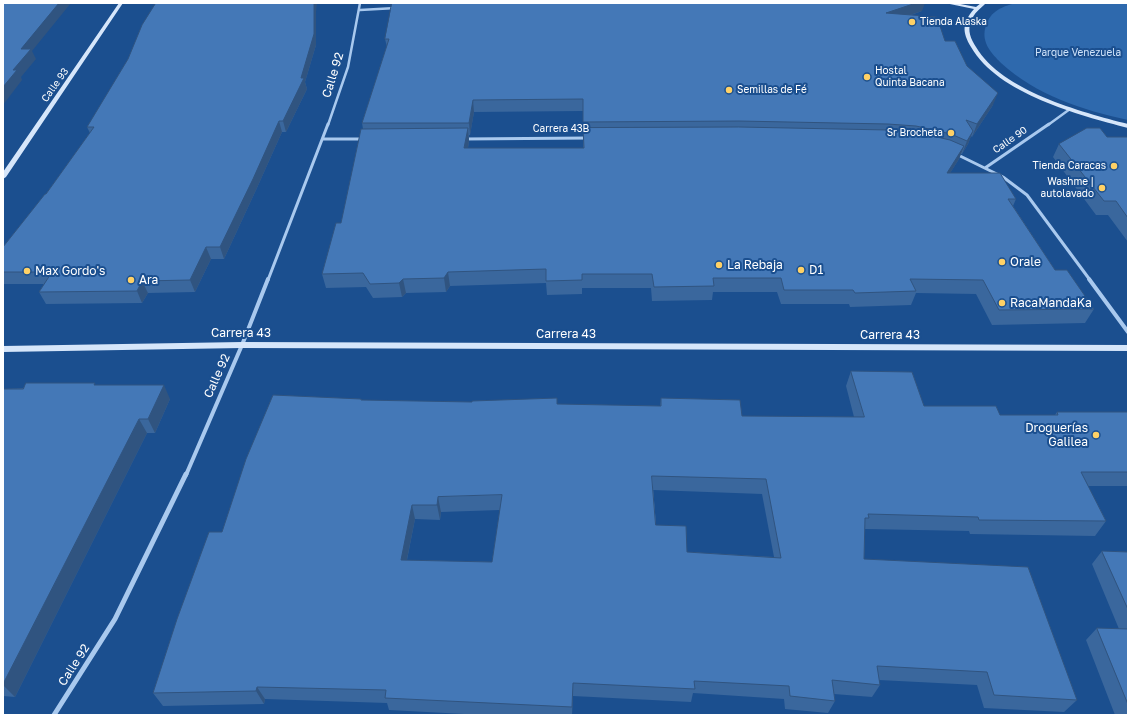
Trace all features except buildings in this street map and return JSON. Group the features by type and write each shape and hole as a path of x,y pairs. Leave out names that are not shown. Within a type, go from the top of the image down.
{"street":[{"name":"Calle 93","path":"3,177 92,47 120,3"},
{"name":"Calle 92","path":"54,715 115,619 184,476 242,345 323,139 348,67 360,10 360,3"},
{"path":"948,3 976,8"},
{"path":"984,3 976,8 968,20 966,33 972,47 985,63 1006,79 1070,109 1128,126"},
{"path":"360,10 400,8"},
{"name":"Calle 90","path":"1070,109 985,168 1020,188 1027,195 1128,332"},
{"name":"Carrera 43B","path":"459,139 592,138"},
{"path":"323,139 369,139"},
{"path":"953,153 985,168"},
{"name":"Carrera 43","path":"3,349 242,345 1128,348"}],"green space":[{"name":"Parque Venezuela","path":"1016,3 1128,3 1128,120 1060,100 1029,84 997,59 986,43 984,34 987,23 992,14 996,11 1005,6"}],"place":[{"name":"Tienda Alaska","path":"912,22"},
{"name":"Hostal Quinta Bacana","path":"867,77"},
{"name":"Semillas de Fé","path":"729,90"},
{"name":"Sr Brocheta","path":"951,133"},
{"name":"Tienda Caracas","path":"1114,166"},
{"name":"Washme | autolavado","path":"1102,188"},
{"name":"Orale","path":"1002,262"},
{"name":"La Rebaja","path":"719,265"},
{"name":"D1","path":"801,270"},
{"name":"Max Gordo's","path":"27,271"},
{"name":"Ara","path":"131,280"},
{"name":"RacaMandaKa","path":"1002,303"},
{"name":"Droguerías Galilea","path":"1096,435"}]}
